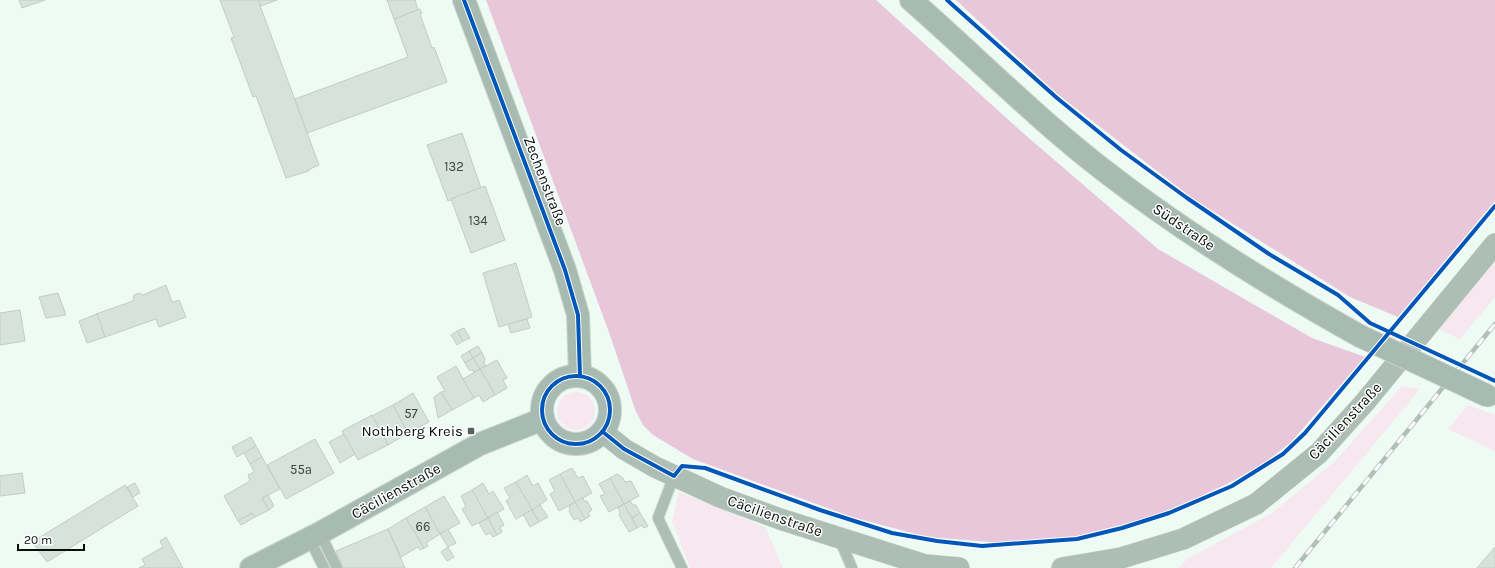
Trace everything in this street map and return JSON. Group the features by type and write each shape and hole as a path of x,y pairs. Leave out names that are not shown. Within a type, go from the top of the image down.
{"street":[{"name":"Zechenstraße","path":"464,0 566,270 578,314 580,376"},
{"name":"Südstraße","path":"910,0 1040,118 1106,172 1175,223 1287,295 1360,336 1492,397"},
{"name":"Cäcilienstraße","path":"1062,568 1121,558 1183,539 1256,504 1318,453 1364,402 1495,244"},
{"path":"580,376 597,383 604,390 608,397 610,416 603,432 590,442 574,445 563,442 554,437 547,429 543,419 543,403 550,388 564,379 580,376"},
{"name":"Cäcilienstraße","path":"252,568 314,536 480,444 543,419"},
{"name":"Cäcilienstraße","path":"603,432 624,449 674,476 727,500 925,565 959,568"}],"lane":[{"path":"674,476 658,518 682,568"},
{"path":"314,536 324,568"},
{"path":"314,536 337,568"},
{"path":"839,538 852,568"}],"shaded area":[{"path":"486,0 876,0 1023,133 1158,249 1312,338 1365,357 1292,441 1266,462 1233,481 1189,502 1148,518 1077,536 1005,543 927,537 852,517 693,459 653,435 643,425 636,412 610,335"},
{"path":"956,0 1495,0 1495,201 1398,317 1350,297 1192,198 1056,93"},
{"path":"1495,262 1495,297 1460,339 1439,329"},
{"path":"1402,386 1420,389 1271,568 1179,568 1187,559 1272,513 1335,461"},
{"path":"572,392 580,392 590,397 594,404 594,418 590,425 580,430 572,430 562,425 560,422 557,415 557,407 562,397 565,395"},
{"path":"1468,405 1495,415 1495,451 1448,429"},
{"path":"679,492 765,527 783,568 690,568 672,521"}],"building":[{"path":"19,0 45,0 22,8"},
{"path":"220,0 258,0 319,165 308,170 309,171 286,178 256,96 253,97 231,38 234,37"},
{"path":"258,0 277,0 261,6"},
{"path":"387,0 415,0 418,10 394,19"},
{"path":"420,9 422,13 420,14 432,48 434,47 447,82 307,133 295,99 408,57 394,19"},
{"path":"462,133 481,188 448,201 427,145"},
{"path":"485,186 505,240 471,253 451,199"},
{"path":"516,263 532,317 499,327 483,273"},
{"path":"166,285 172,302 179,300 186,317 159,327 156,319 105,337 96,314 133,301 134,295 139,293 143,295"},
{"path":"58,293 66,315 46,318 39,297"},
{"path":"20,310 25,341 0,345 0,313"},
{"path":"97,314 105,337 87,343 79,321"},
{"path":"527,319 530,328 511,333 508,324"},
{"path":"464,328 470,338 463,341 457,331"},
{"path":"457,331 463,341 457,345 451,335"},
{"path":"478,346 482,353 473,358 469,351"},
{"path":"469,351 473,358 465,363 461,356"},
{"path":"482,353 486,366 480,369 473,358"},
{"path":"473,358 480,369 474,373 473,370 469,370 465,363"},
{"path":"497,360 507,378 503,380 507,388 495,395 480,369"},
{"path":"456,366 474,398 452,410 441,392 445,391 437,377"},
{"path":"480,369 495,395 483,402 479,395 474,398 463,379"},
{"path":"441,392 452,410 438,418 434,397"},
{"path":"413,393 429,422 408,433 393,405"},
{"path":"393,405 408,433 388,445 372,416"},
{"path":"372,415 388,445 358,460 342,431"},
{"path":"344,434 355,454 340,463 329,442"},
{"path":"251,437 256,446 237,457 232,447"},
{"path":"315,439 334,473 286,499 267,465"},
{"path":"256,446 262,457 250,464 244,453"},
{"path":"262,457 280,489 262,498 269,510 255,517 252,513 238,521 224,496 250,481 248,475 254,472 250,464"},
{"path":"572,468 578,478 583,476 592,493 575,502 560,474"},
{"path":"22,473 25,493 0,496 0,476"},
{"path":"560,474 575,502 559,511 550,494 555,491 549,480"},
{"path":"617,474 622,477 625,482 631,481 639,496 624,504 610,478"},
{"path":"527,475 533,486 538,483 547,500 532,510 516,482"},
{"path":"610,478 624,504 609,512 600,496 605,494 599,484"},
{"path":"516,482 532,510 516,519 506,501 510,498 504,488"},
{"path":"135,483 140,493 133,497 127,487"},
{"path":"483,483 489,494 493,491 504,509 488,518 472,490"},
{"path":"125,485 138,506 47,562 32,542"},
{"path":"472,490 488,518 472,526 462,509 466,507 461,496"},
{"path":"268,495 274,506 269,510 262,498"},
{"path":"444,496 460,523 440,534 425,507"},
{"path":"583,498 584,501 587,501 592,510 588,513 590,516 585,519 575,502"},
{"path":"630,501 633,505 636,505 640,513 632,518 624,504"},
{"path":"575,502 585,519 580,522 578,518 574,520 569,511 569,506"},
{"path":"624,504 637,528 629,532 619,515 620,512 618,508"},
{"path":"540,505 548,517 539,522 532,510"},
{"path":"425,507 440,534 426,543 428,546 424,548 406,518"},
{"path":"532,510 539,522 530,527 523,514"},
{"path":"497,512 504,525 500,527 502,532 497,535 488,518"},
{"path":"252,513 255,517 241,525 238,521"},
{"path":"640,513 648,526 644,528 642,525 637,528 632,518"},
{"path":"406,518 424,548 420,550 418,547 401,557 388,529"},
{"path":"488,518 497,535 493,537 490,533 486,535 479,523"},
{"path":"388,529 405,568 343,568 336,551"},
{"path":"448,529 456,543 448,547 440,534"},
{"path":"166,537 183,568 139,568 145,565 142,559 163,547 160,541"},
{"path":"448,547 454,557 447,561 441,552"},
{"path":"1495,547 1495,568 1477,568"}],"railway":[{"path":"1295,568 1495,324"}],"cycle path":[{"path":"464,0 565,270 578,315 580,376"},
{"path":"947,0 1057,98 1121,150 1187,198 1269,254 1338,295 1370,323 1495,381"},
{"path":"603,432 624,449 674,476 682,466 705,468 820,510 892,533 937,541 982,546 1077,539 1122,528 1169,513 1232,486 1283,454 1305,433 1495,206"},
{"path":"569,376 583,376 595,382 604,391 610,403 610,410 608,423 600,434 589,442 583,444 569,444 563,442 552,434 544,423 542,417 542,403 544,397 552,386 563,378 569,376"}],"place":[{"name":"Nothberg Kreis","path":"471,431"}]}
